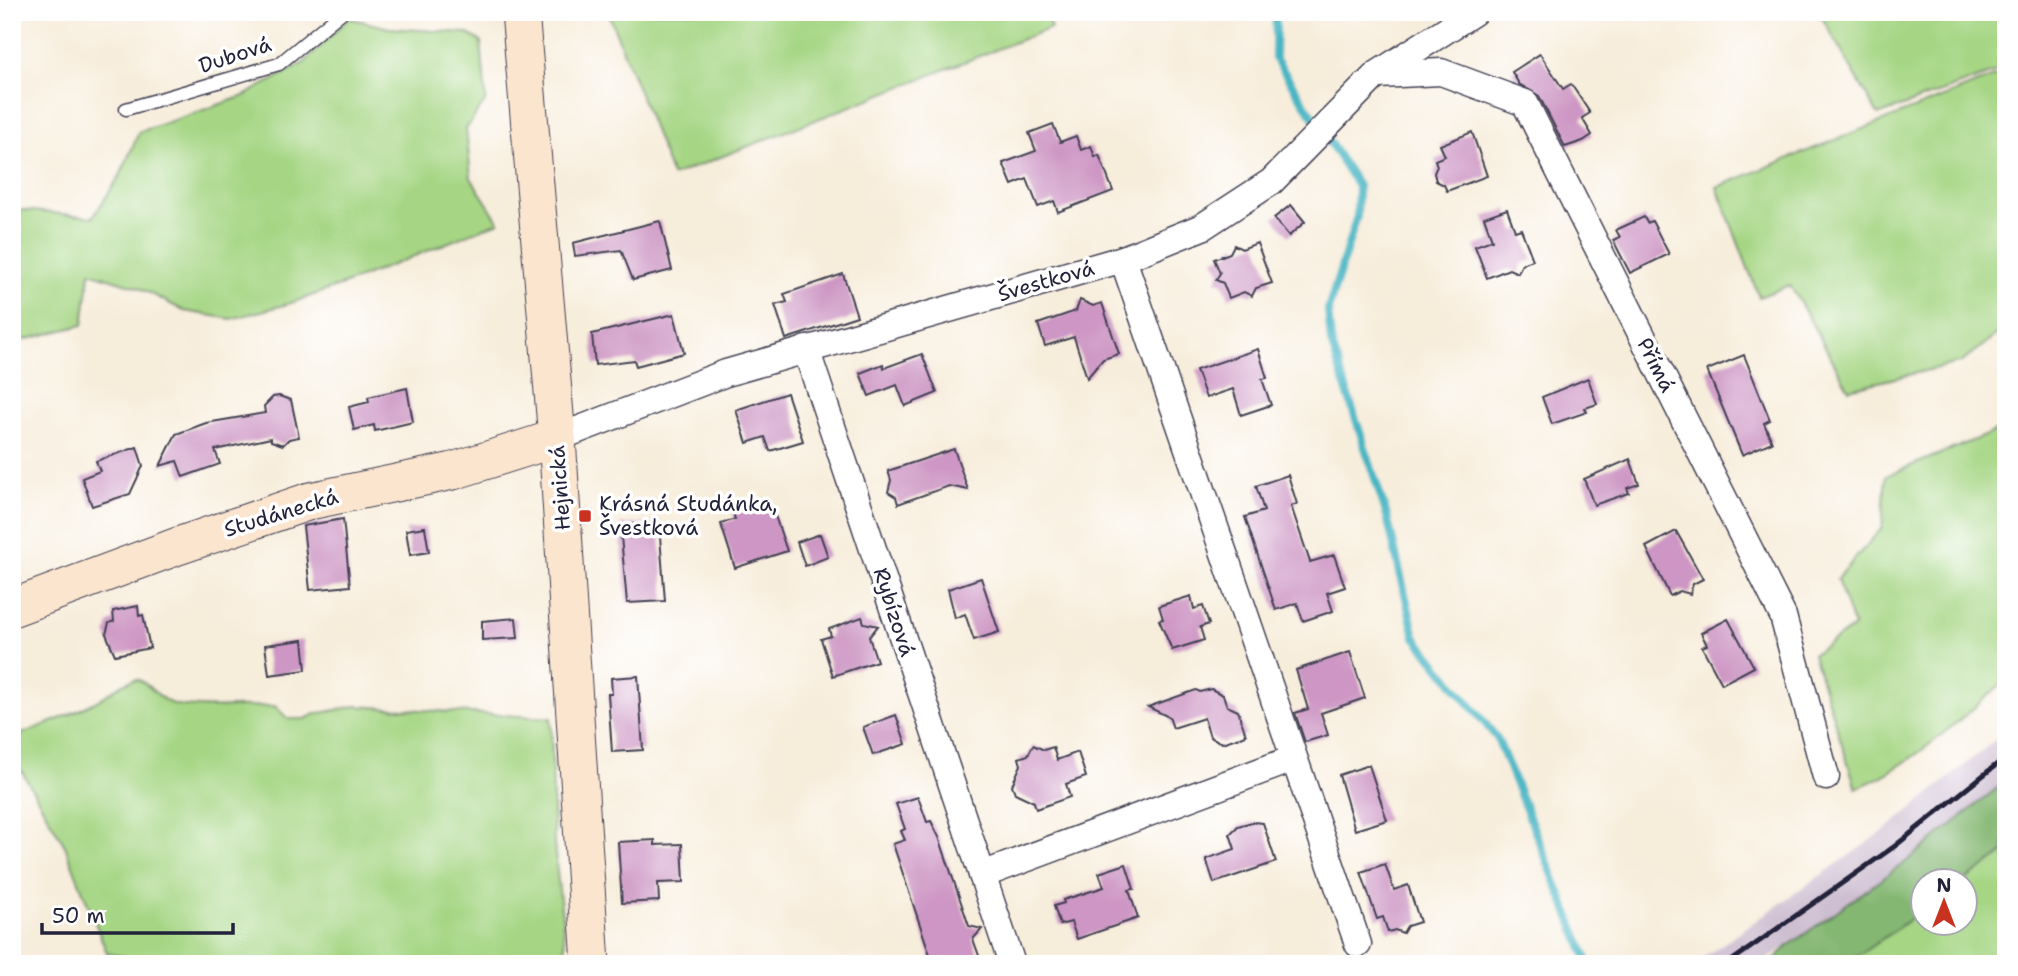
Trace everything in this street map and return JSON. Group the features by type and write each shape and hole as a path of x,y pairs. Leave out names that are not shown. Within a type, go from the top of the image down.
{"main road":[{"name":"Hejnická","path":"520,12 557,438 591,964"},
{"name":"Studánecká","path":"12,608 178,546 310,501 453,471 557,438"}],"street":[{"name":"Švestková","path":"557,438 726,373 1123,259 1202,227 1271,181 1376,75 1474,12"},
{"name":"Přímá","path":"1376,75 1441,72 1525,103 1783,616 1826,777"},
{"path":"1123,259 1358,944"},
{"name":"Rybízová","path":"806,349 1012,964"},
{"path":"982,875 1293,759"}],"lane":[{"name":"Dubová","path":"126,109 279,64 342,12"}],"shaded area":[{"path":"2006,731 2006,781 1907,861 1761,964 1694,964 1884,831"}],"green space":[{"path":"608,12 1045,12 1051,28 672,176"},
{"path":"1819,12 2006,12 2006,68 1878,115"},
{"path":"349,18 389,28 466,33 481,41 486,100 466,129 471,178 499,222 345,284 288,304 231,319 184,311 140,288 90,272 83,325 12,343 12,209 93,217 121,174 139,132 244,96 304,63"},
{"path":"2006,72 2006,327 1962,362 1849,389 1790,285 1759,297 1717,187"},
{"path":"2006,427 2006,680 1915,755 1895,769 1856,788 1813,654 1854,627 1837,579 1882,528 1886,476"},
{"path":"137,679 166,701 177,705 213,708 275,706 288,719 305,719 316,714 356,706 551,718 554,844 567,964 155,964 107,953 65,846 17,763 21,734 76,712 125,683"},
{"path":"2006,781 2004,853 1980,870 1980,867 1910,867 1910,919 1862,953 1840,964 1770,964 1788,946 1907,861"},
{"path":"2006,852 2006,964 1840,964 1862,953 1910,919 1910,937 1980,937 1980,870"}],"building":[{"path":"1540,54 1563,89 1571,84 1590,113 1582,118 1592,135 1583,141 1565,147 1539,96 1519,84 1512,72"},
{"path":"1053,124 1060,142 1076,136 1081,150 1091,146 1095,157 1099,155 1113,191 1058,212 1054,201 1038,207 1027,179 1012,185 1003,163 1036,151 1029,133"},
{"path":"1472,132 1487,176 1447,191 1444,185 1436,181 1434,173 1437,166 1435,160 1445,156 1440,145"},
{"path":"1291,205 1305,222 1289,236 1274,218"},
{"path":"1507,209 1515,231 1521,229 1533,260 1522,264 1518,273 1509,269 1487,278 1475,246 1492,240 1484,217"},
{"path":"1644,217 1647,223 1652,221 1669,254 1630,273 1613,240 1620,237 1616,230"},
{"path":"660,221 672,270 633,280 621,250 575,256 573,243"},
{"path":"1257,243 1272,283 1256,288 1252,296 1244,292 1229,298 1223,283 1216,280 1220,273 1214,259 1230,253 1234,245 1242,249"},
{"path":"843,274 857,316 786,339 775,305 787,302 784,294"},
{"path":"1080,300 1093,306 1102,303 1119,354 1103,359 1087,378 1074,337 1045,346 1038,324 1076,311"},
{"path":"674,314 684,353 636,366 634,360 595,365 592,334"},
{"path":"1258,349 1267,378 1262,379 1271,405 1241,415 1233,389 1206,398 1196,370"},
{"path":"922,354 937,393 905,406 897,385 869,396 860,373 883,364 884,368"},
{"path":"1744,355 1770,420 1764,423 1772,442 1742,455 1707,370"},
{"path":"1588,378 1597,404 1585,408 1587,412 1552,424 1542,397"},
{"path":"407,388 413,422 375,431 374,425 354,430 349,407 369,402 368,397"},
{"path":"787,393 803,441 770,451 765,437 747,443 736,410"},
{"path":"273,397 291,400 299,437 289,439 283,445 271,441 271,438 215,450 220,464 183,477 177,461 160,466 176,434 206,423 265,413 264,406"},
{"path":"137,447 143,466 130,494 92,506 82,478 100,471 96,461"},
{"path":"954,449 968,490 949,486 898,504 896,497 888,492 891,480 888,471"},
{"path":"1630,459 1639,484 1627,488 1629,493 1594,505 1584,479"},
{"path":"1288,475 1297,504 1291,506 1310,562 1334,555 1345,587 1327,593 1333,611 1303,621 1297,603 1276,610 1245,517 1264,511 1256,486"},
{"path":"756,503 759,511 772,507 787,551 735,568 721,524 735,519 732,511"},
{"path":"343,519 350,586 310,590 303,526"},
{"path":"659,523 665,601 627,603 620,525"},
{"path":"425,527 429,552 410,555 406,530"},
{"path":"1676,531 1703,579 1693,584 1690,594 1680,591 1670,596 1646,547"},
{"path":"820,534 828,557 805,566 797,542"},
{"path":"981,578 999,632 974,640 965,614 955,618 948,589"},
{"path":"1191,596 1194,609 1203,606 1209,624 1200,627 1204,640 1172,650 1159,620 1163,619 1159,606"},
{"path":"138,606 139,616 143,615 150,648 115,655 106,634 109,623 114,621 113,611"},
{"path":"862,617 864,623 878,626 869,637 877,661 833,676 821,639 831,636 829,629"},
{"path":"516,618 518,638 482,640 482,621"},
{"path":"1728,619 1754,667 1722,684 1702,647 1707,645 1701,633"},
{"path":"303,640 306,670 269,675 265,645"},
{"path":"1350,652 1365,698 1321,713 1328,735 1305,742 1295,713 1308,709 1296,670"},
{"path":"638,676 643,750 612,752 608,694 612,694 611,678"},
{"path":"1211,689 1223,695 1227,706 1238,711 1246,735 1222,743 1210,737 1204,718 1173,728 1169,717 1148,707 1196,690 1200,692"},
{"path":"896,715 906,744 873,755 863,727"},
{"path":"1033,745 1044,750 1053,747 1057,760 1078,752 1086,777 1066,784 1070,797 1036,809 1034,802 1015,793 1012,785 1021,765 1019,758 1028,755"},
{"path":"1369,765 1387,820 1355,830 1339,775"},
{"path":"918,797 927,822 931,821 939,837 969,926 982,929 973,939 982,964 933,964 893,844 905,840 901,831 905,829 896,804"},
{"path":"1252,822 1263,823 1276,862 1214,883 1206,859 1235,849 1230,834 1238,826"},
{"path":"655,840 655,845 682,844 684,882 658,883 659,901 622,903 618,842"},
{"path":"1126,864 1134,889 1129,890 1138,918 1077,939 1071,922 1060,925 1054,906 1064,903 1063,900 1104,887 1099,873"},
{"path":"1385,864 1394,890 1408,885 1420,922 1407,926 1403,933 1395,930 1388,932 1383,917 1377,919 1361,872"}],"waterway":[{"path":"1276,12 1275,58 1358,186 1357,216 1328,310 1331,342 1387,516 1415,637 1497,738 1589,964"}],"railway":[{"path":"1727,964 1895,846 2006,757"}],"place":[{"name":"Krásná Studánka, Švestková","path":"585,516"}]}
